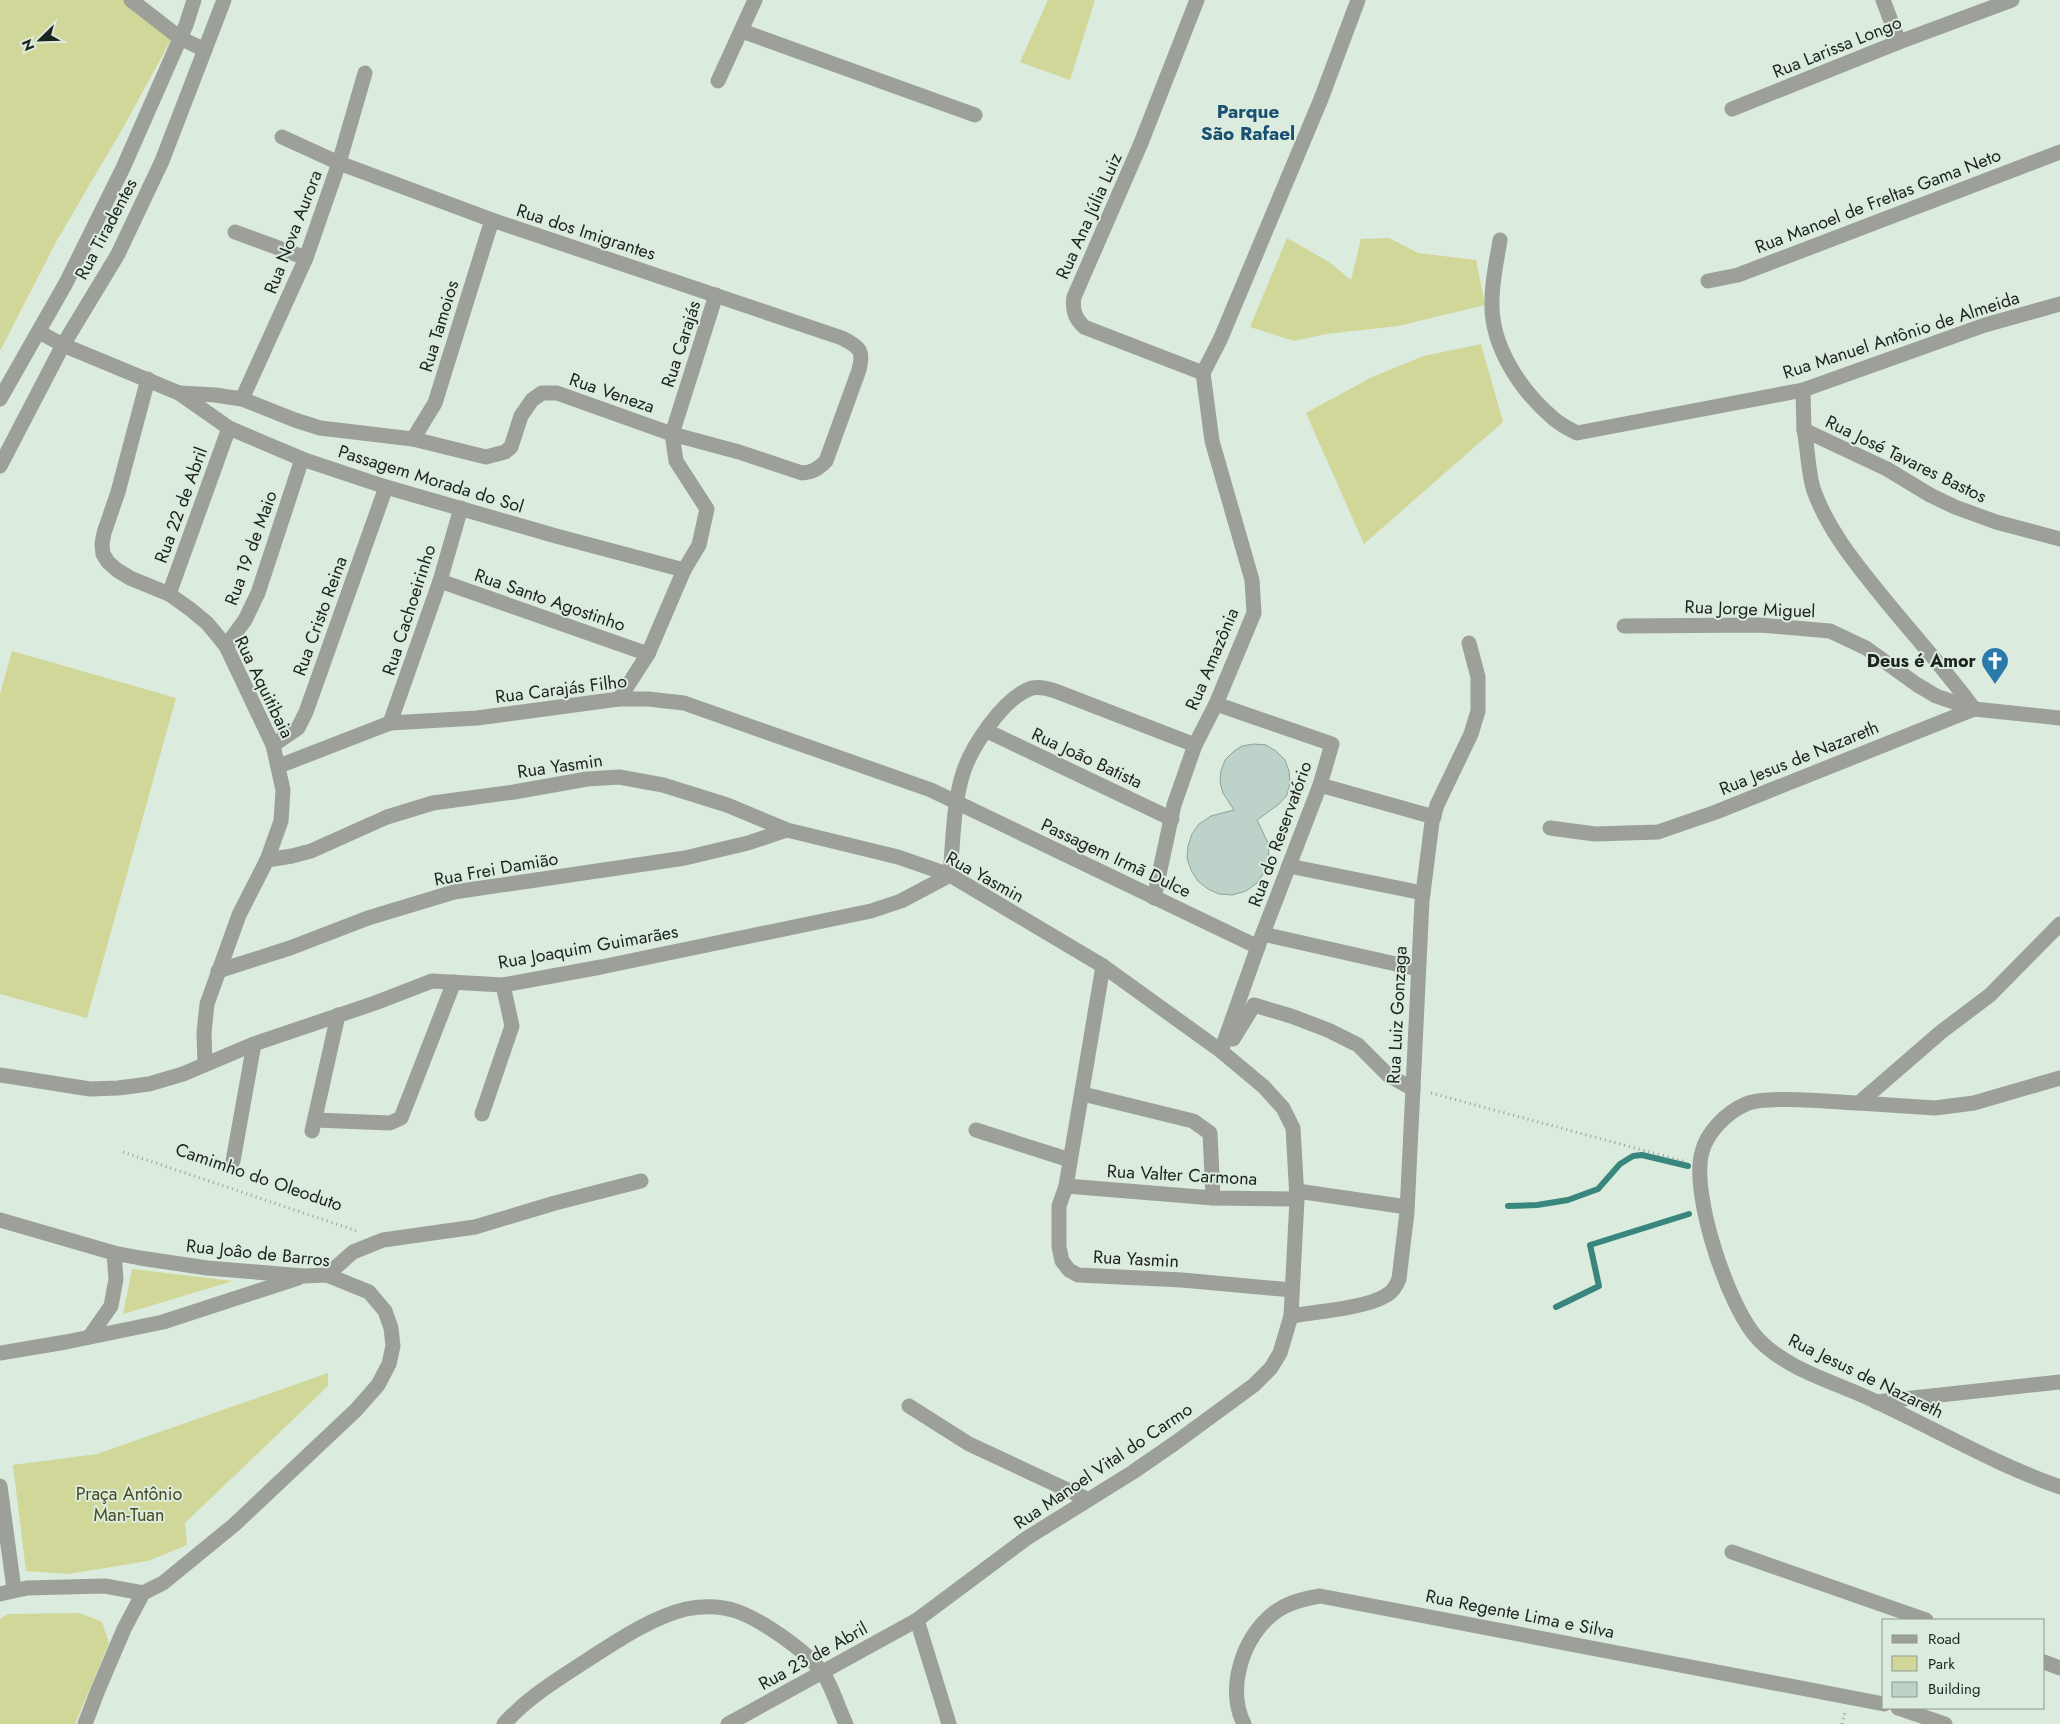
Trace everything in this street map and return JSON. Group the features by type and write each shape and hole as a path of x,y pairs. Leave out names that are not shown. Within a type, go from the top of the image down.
{"street":[{"path":"131,0 180,38 205,50"},
{"name":"Rua Tiradentes","path":"0,399 66,283 123,168 180,38 194,0"},
{"name":"Rua Tiradentes","path":"0,466 63,345 118,254 162,161 224,0"},
{"path":"718,81 755,0"},
{"name":"Rua Ana Júlia Luiz","path":"1197,0 1141,143 1074,297 1073,306 1078,321 1084,327 1204,373"},
{"path":"1204,373 1220,340 1317,108 1358,0"},
{"path":"1884,0 1899,42"},
{"name":"Rua Larissa Longo","path":"1732,108 2012,0"},
{"path":"742,31 975,114"},
{"name":"Rua Nova Aurora","path":"242,399 306,258 339,163 365,73"},
{"name":"Rua dos Imigrantes","path":"282,137 339,163 492,220 842,338 854,344 859,349 862,358 826,461"},
{"name":"Rua Manoel de Freltas Gama Neto","path":"1708,282 1738,274 2060,152"},
{"name":"Rua Tamoios","path":"413,439 435,403 492,220"},
{"path":"235,232 306,258"},
{"name":"Rua Manuel Antônio de Almeida","path":"1500,240 1492,301 1496,334 1511,366 1527,391 1555,420 1577,434 1803,390 1985,325 2060,304"},
{"name":"Rua Carajás","path":"672,434 716,295"},
{"name":"Passagem Morada do Sol","path":"38,332 63,345 179,393 229,428 302,459 386,488 684,570"},
{"name":"Rua Amazônia","path":"1154,898 1174,805 1195,746 1216,704 1254,613 1252,580 1212,441 1204,373"},
{"name":"Rua Aquitibaia","path":"148,379 102,544 103,554 108,562 117,570 137,581 169,594 207,623 226,646 273,745 283,790 281,821 267,860 240,915 207,1004 204,1033 206,1064"},
{"name":"Rua José Tavares Bastos","path":"1803,390 1804,430 1887,469 1930,495 1955,507 1996,522 2060,538"},
{"name":"Passagem Morada do Sol","path":"179,393 242,399 320,428 413,439"},
{"name":"Rua Veneza","path":"413,439 486,457 505,452 511,447 516,438 525,408 542,393 557,393 672,434 739,452 802,473 811,472 819,468 826,461"},
{"name":"Rua 22 de Abril","path":"169,594 229,428"},
{"path":"1804,430 1813,488 1836,537 1921,644 1953,680 1974,709"},
{"path":"619,698 648,654 684,570 699,545 707,509 676,461 672,434"},
{"name":"Rua 19 de Maio","path":"226,646 245,620 258,593 302,459"},
{"name":"Rua Cristo Reina","path":"273,745 298,728 306,712 386,488"},
{"name":"Rua Cachoeirinho","path":"390,723 440,581 461,508"},
{"name":"Rua Santo Agostinho","path":"440,581 648,654"},
{"name":"Rua Jorge Miguel","path":"1624,626 1760,625 1830,631 1866,648 1936,696 1974,709"},
{"name":"Rua Luiz Gonzaga","path":"1291,1316 1372,1302 1386,1296 1395,1289 1402,1267 1407,1208 1423,893 1437,805 1471,734 1478,711 1480,692 1469,643"},
{"path":"950,875 961,779 972,753 996,716 1013,700 1032,688 1058,692 1195,746"},
{"name":"Rua Carajás Filho","path":"279,766 390,723 476,718 619,698 648,699 684,703 922,786 957,804"},
{"name":"Rua do Reservatório","path":"1216,704 1332,744 1320,785 1260,940 1221,1051"},
{"name":"Rua Jesus de Nazareth","path":"1550,828 1595,834 1658,832 1716,812 1974,709 2060,718"},
{"name":"Rua João Batista","path":"986,731 1172,818"},
{"name":"Rua Yasmin","path":"267,860 312,851 387,818 433,803 514,792 587,778 619,777 663,785 727,805 788,830 889,855 950,875 1103,966 1083,1094 1066,1186 1059,1206 1059,1247 1062,1261 1068,1270 1078,1275 1200,1281 1292,1290"},
{"path":"1320,785 1434,816"},
{"name":"Passagem Irmã Dulce","path":"957,804 1154,898 1260,940 1418,968"},
{"name":"Rua Frei Damião","path":"218,971 290,948 368,918 454,892 526,880 629,868 685,858 748,843 788,830"},
{"path":"1289,866 1423,893"},
{"name":"Rua Joaquim Guimarães","path":"0,1075 90,1089 149,1084 183,1074 254,1044 432,981 503,984 601,967 871,911 901,901 950,875"},
{"path":"1859,1103 1941,1032 1990,995 2060,924"},
{"name":"Rua Manoel Vital do Carmo","path":"917,1620 1027,1538 1154,1457 1254,1385 1271,1368 1280,1353 1291,1316 1297,1195 1293,1128 1283,1108 1264,1087 1221,1051 1103,966"},
{"path":"338,1015 313,1126 390,1124 402,1118 454,982"},
{"path":"482,1114 512,1026 503,984"},
{"path":"1226,1036 1233,1039 1254,1005 1310,1023 1358,1045 1388,1075 1413,1089"},
{"path":"233,1161 254,1044"},
{"name":"Rua Jesus de Nazareth","path":"2060,1078 1974,1103 1935,1108 1772,1100 1747,1103 1719,1121 1702,1152 1700,1187 1707,1224 1725,1280 1737,1309 1758,1340 1785,1362 1876,1402 2029,1476 2060,1488"},
{"path":"1083,1094 1192,1121 1210,1133 1213,1198"},
{"path":"976,1130 1070,1160"},
{"path":"327,1275 353,1252 383,1240 475,1227 555,1203 641,1181"},
{"name":"Rua Valter Carmona","path":"1066,1186 1213,1198 1297,1195 1407,1208"},
{"name":"Rua Joâo de Barros","path":"0,1220 114,1253 284,1278 327,1275 369,1292 385,1311 393,1346 389,1364 378,1385 356,1410 234,1525 163,1583 143,1593"},
{"path":"90,1336 111,1306 116,1279 114,1253"},
{"name":"Rua Joâo de Barros","path":"0,1353 66,1342 163,1322 284,1278"},
{"path":"1876,1402 2060,1382"},
{"path":"909,1406 969,1444 1087,1499"},
{"path":"0,1486 7,1592 105,1586 143,1593 124,1629 86,1724"},
{"path":"1732,1552 1923,1619"},
{"name":"Rua Regente Lima e Silva","path":"1244,1724 1238,1713 1236,1678 1249,1644 1268,1618 1296,1601 1320,1596 1882,1704"},
{"path":"504,1724 516,1710 548,1684 644,1627 686,1609 713,1607 736,1611 779,1634 799,1649 823,1673 846,1724"},
{"path":"917,1620 950,1724"},
{"name":"Rua 23 de Abril","path":"728,1724 917,1620"},
{"path":"2045,1662 2060,1668"},
{"path":"1901,1709 1945,1724"}],"path":[{"path":"1413,1089 1701,1165"},
{"name":"Camimho do Oleoduto","path":"123,1152 383,1240"}],"green space":[{"path":"0,0 137,0 172,38 124,126 56,242 0,351"},
{"path":"1048,0 1095,0 1070,80 1020,62"},
{"path":"1287,238 1329,262 1351,280 1361,239 1389,238 1418,253 1476,260 1485,305 1398,326 1326,334 1294,341 1250,327"},
{"path":"1481,344 1503,422 1364,544 1306,413 1372,377 1424,356"},
{"path":"12,651 176,698 87,1018 0,994 0,694"},
{"path":"132,1269 233,1281 123,1314"},
{"name":"Praça Antônio Man-Tuan","path":"328,1373 328,1386 185,1523 187,1545 148,1561 68,1574 26,1571 13,1465 97,1454"},
{"path":"80,1613 102,1622 109,1643 75,1724 0,1724 0,1619 8,1614"}],"building":[{"path":"1266,745 1285,760 1289,771 1290,783 1287,795 1279,804 1257,820 1268,843 1269,857 1265,871 1257,883 1246,891 1232,895 1219,894 1208,889 1198,881 1191,870 1187,858 1188,846 1192,834 1199,824 1211,816 1234,810 1223,793 1220,782 1221,771 1225,760 1233,752 1242,746"}],"waterway":[{"path":"1508,1206 1537,1205 1568,1200 1598,1189 1620,1164 1633,1156 1642,1155 1688,1166"},
{"path":"1556,1307 1599,1286 1590,1245 1689,1214"}],"place":[{"name":"Deus é Amor","path":"1995,685"}],"district":[{"name":"Parque São Rafael","path":"1248,122"}]}
